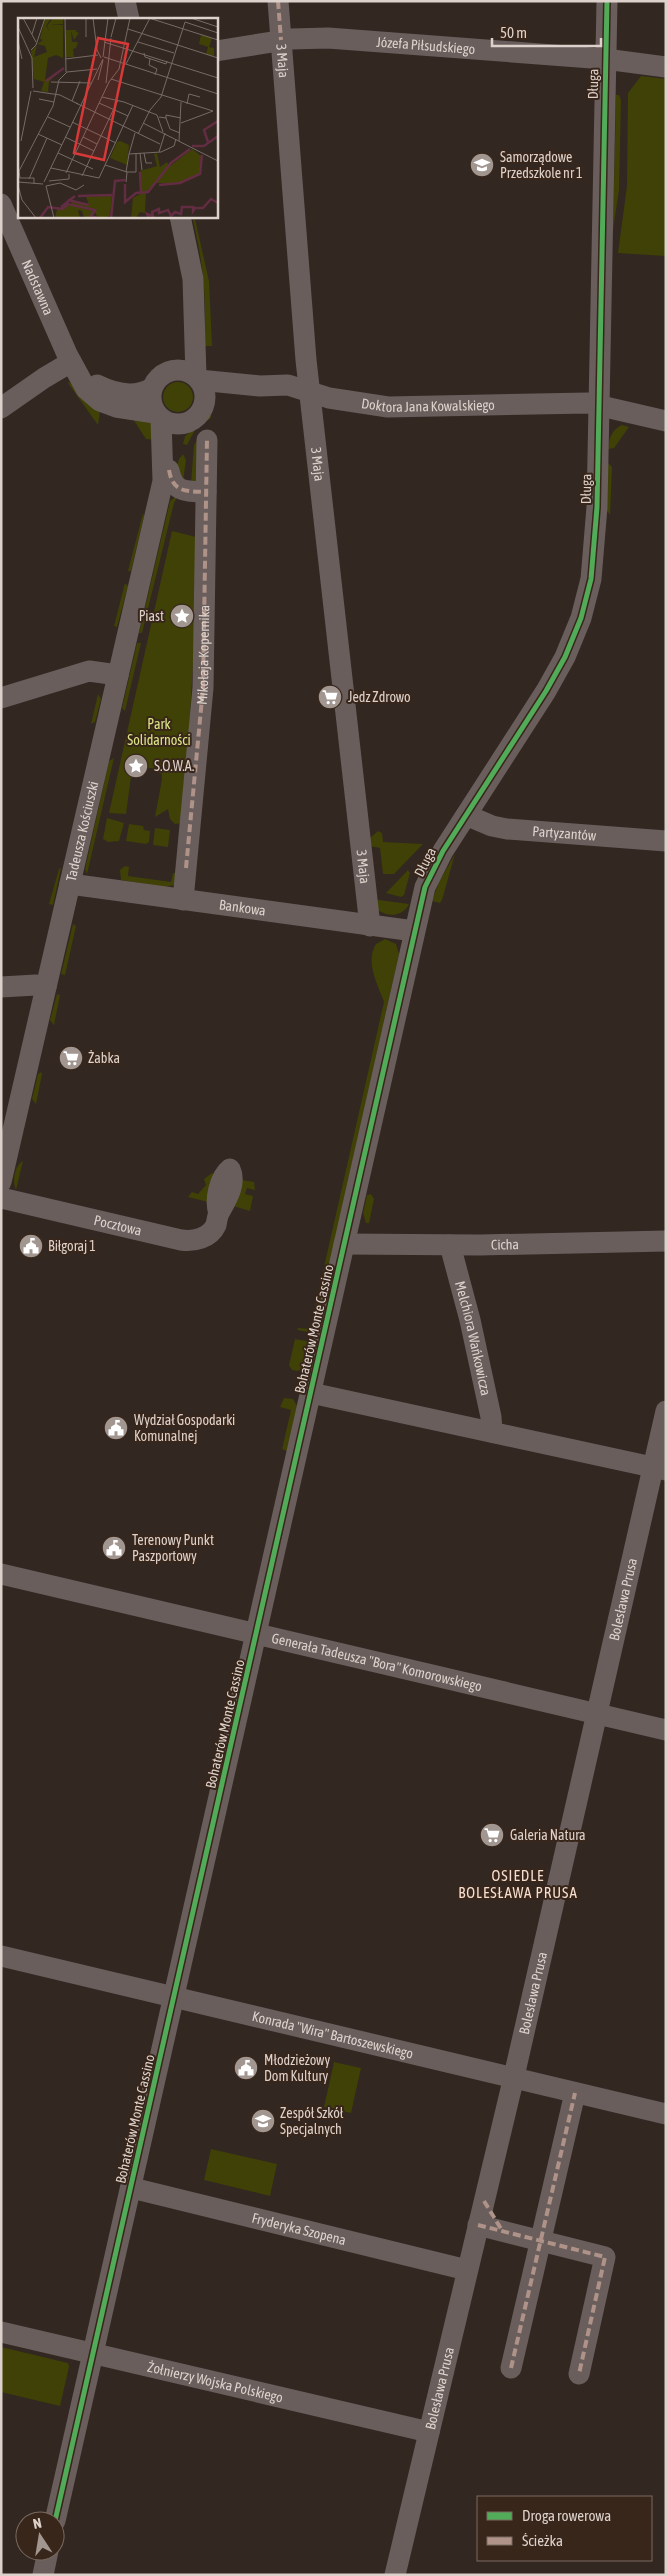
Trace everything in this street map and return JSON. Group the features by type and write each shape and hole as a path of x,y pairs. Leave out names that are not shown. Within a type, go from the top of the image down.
{"street":[{"path":"125,1 129,18"},
{"name":"3 Maja","path":"278,1 309,391 370,926"},
{"name":"Długa","path":"414,931 430,874 557,672 581,618 591,579 595,544 607,1"},
{"name":"Józefa Piłsudskiego","path":"218,51 281,40 337,38 605,59 666,67"},
{"name":"Nadstawna","path":"1,204 74,367 86,389 100,401 116,407 158,416"},
{"path":"180,218 192,268 197,378 204,392 204,405 199,414 187,423 174,424 158,416 150,396 158,378 171,371 177,365 194,314"},
{"path":"1,408 44,378 74,367 100,386 120,393 142,393 152,388"},
{"path":"171,371 187,371 197,378"},
{"name":"Doktora Jana Kowalskiego","path":"197,378 260,386 288,386 329,398 400,408 572,403 598,405 666,421"},
{"name":"Doktora Jana Kowalskiego","path":"204,405 214,400 260,386"},
{"name":"Tadeusza Kościuszki","path":"158,416 166,475"},
{"name":"Tadeusza Kościuszki","path":"1,1182 166,475 177,441 187,423"},
{"name":"Mikołaja Kopernika","path":"183,900 203,688 207,440"},
{"path":"166,475 179,488 206,492"},
{"path":"1,698 89,671 118,675"},
{"name":"Partyzantów","path":"466,815 492,826 507,829 666,841"},
{"name":"Bankowa","path":"70,884 414,931"},
{"name":"Bohaterów Monte Cassino","path":"57,2511 132,2188 414,931"},
{"path":"1,988 36,986 46,988"},
{"name":"Pocztowa","path":"1,1198 186,1241 199,1240 210,1233 220,1212"},
{"name":"Cicha","path":"344,1244 450,1245 666,1241"},
{"name":"Melchiora Wańkowicza","path":"450,1245 470,1320 491,1417 492,1432"},
{"path":"311,1393 659,1469"},
{"name":"Bolesława Prusa","path":"395,2575 513,2078 596,1714 659,1469 666,1411"},
{"name":"Generała Tadeusza \"Bora\" Komorowskiego","path":"1,1574 666,1730"},
{"name":"Konrada \"Wira\" Bartoszewskiego","path":"1,1956 666,2114"},
{"path":"511,2368 576,2093"},
{"name":"Fryderyka Szopena","path":"132,2188 466,2270"},
{"path":"484,2201 503,2232"},
{"path":"478,2226 605,2257 579,2374"},
{"name":"Żołnierzy Wojska Polskiego","path":"1,2332 429,2432"},
{"path":"42,2575 46,2561"}],"green space":[{"path":"641,76 666,79 665,256 618,253 627,186 628,93"},
{"path":"616,95 619,95 621,100 619,190 613,230"},
{"path":"195,219 209,281 212,346 203,346 205,298 202,267 193,220"},
{"path":"178,382 189,386 193,397 189,408 178,412 167,408 163,397 167,386"},
{"path":"68,383 100,411 98,425"},
{"path":"212,409 211,418 195,430 187,445 183,444 185,436 201,423"},
{"path":"133,419 152,423 156,440 146,439"},
{"path":"622,425 629,427 614,448 608,449 611,435 615,429"},
{"path":"199,438 198,481 191,483 194,445"},
{"path":"183,454 186,460 183,481 176,470 179,459"},
{"path":"608,463 612,467 610,515 607,511"},
{"path":"178,495 174,503 142,633 139,633 170,501"},
{"path":"143,513 144,516 131,571 128,571"},
{"name":"Park Solidarności","path":"172,531 200,538 184,823 175,824 170,819 168,809 155,817 162,774 155,772 152,768 132,769 126,814 109,813"},
{"path":"125,583 128,586 117,627 114,626"},
{"path":"137,643 141,643 125,711 122,708"},
{"path":"98,694 101,699 95,722 91,724"},
{"path":"114,758 87,874 85,869 109,761"},
{"path":"107,818 124,823 119,841 108,842 103,839"},
{"path":"129,824 143,826 144,830 150,831 149,842 146,844 126,841"},
{"path":"155,828 170,830 168,847 153,845"},
{"path":"378,831 382,833 383,842 423,844 394,874 383,874 380,848 370,846 369,839"},
{"path":"455,854 442,900 440,903 432,901 439,882"},
{"path":"125,866 129,867 128,876 171,882 173,873 176,873 179,884 165,887 121,880 120,870"},
{"path":"61,868 53,905 49,904 59,869"},
{"path":"408,870 410,873 404,895 401,897 386,893"},
{"path":"375,900 409,904 400,913 391,915 378,910"},
{"path":"73,924 76,926 65,975 61,974"},
{"path":"385,939 396,944 399,954 314,1333 297,1330 298,1328 310,1329 384,1002 373,973 372,958 376,944"},
{"path":"57,994 60,995 54,1025 50,1020"},
{"path":"41,1072 36,1104 32,1099 38,1074"},
{"path":"23,1161 16,1190 14,1183 15,1174 20,1163"},
{"path":"212,1173 215,1174 208,1202 188,1197 192,1192 198,1194 206,1185 204,1179"},
{"path":"241,1180 254,1182 255,1190 247,1188 245,1194 253,1196 250,1211 233,1206"},
{"path":"371,1194 374,1199 369,1223 366,1223 363,1213 367,1195"},
{"path":"295,1339 312,1342 305,1367 298,1371 292,1370 289,1365"},
{"path":"284,1398 293,1399 297,1406 287,1451 282,1449 291,1410 280,1407"},
{"path":"334,2062 361,2068 351,2113 324,2107"},
{"path":"211,2149 277,2164 270,2196 204,2180"},
{"path":"1,2347 68,2363 69,2367 60,2406 1,2392"}],"marked path":[{"path":"278,1 281,40"},
{"path":"186,868 203,688 207,440"},
{"path":"169,470 171,478 177,487 187,491 206,492"},
{"path":"511,2368 575,2093"},
{"path":"484,2201 503,2232"},
{"path":"478,2225 605,2257 579,2374"}],"cycle path":[{"path":"57,2511 425,887 443,851 546,691 565,657 581,618 591,579 597,507 607,1"}],"place":[{"name":"Samorządowe Przedszkole nr 1","path":"482,165"},
{"name":"Piast","path":"182,616"},
{"name":"Jedz Zdrowo","path":"330,697"},
{"name":"S.O.W.A.","path":"136,766"},
{"name":"Żabka","path":"71,1058"},
{"name":"Biłgoraj 1","path":"31,1246"},
{"name":"Wydział Gospodarki Komunalnej","path":"116,1428"},
{"name":"Terenowy Punkt Paszportowy","path":"114,1548"},
{"name":"Galeria Natura","path":"492,1835"},
{"name":"Młodzieżowy Dom Kultury","path":"246,2068"},
{"name":"Zespół Szkół Specjalnych","path":"263,2121"}],"district":[{"name":"OSIEDLE BOLESŁAWA PRUSA","path":"518,1884"}]}
